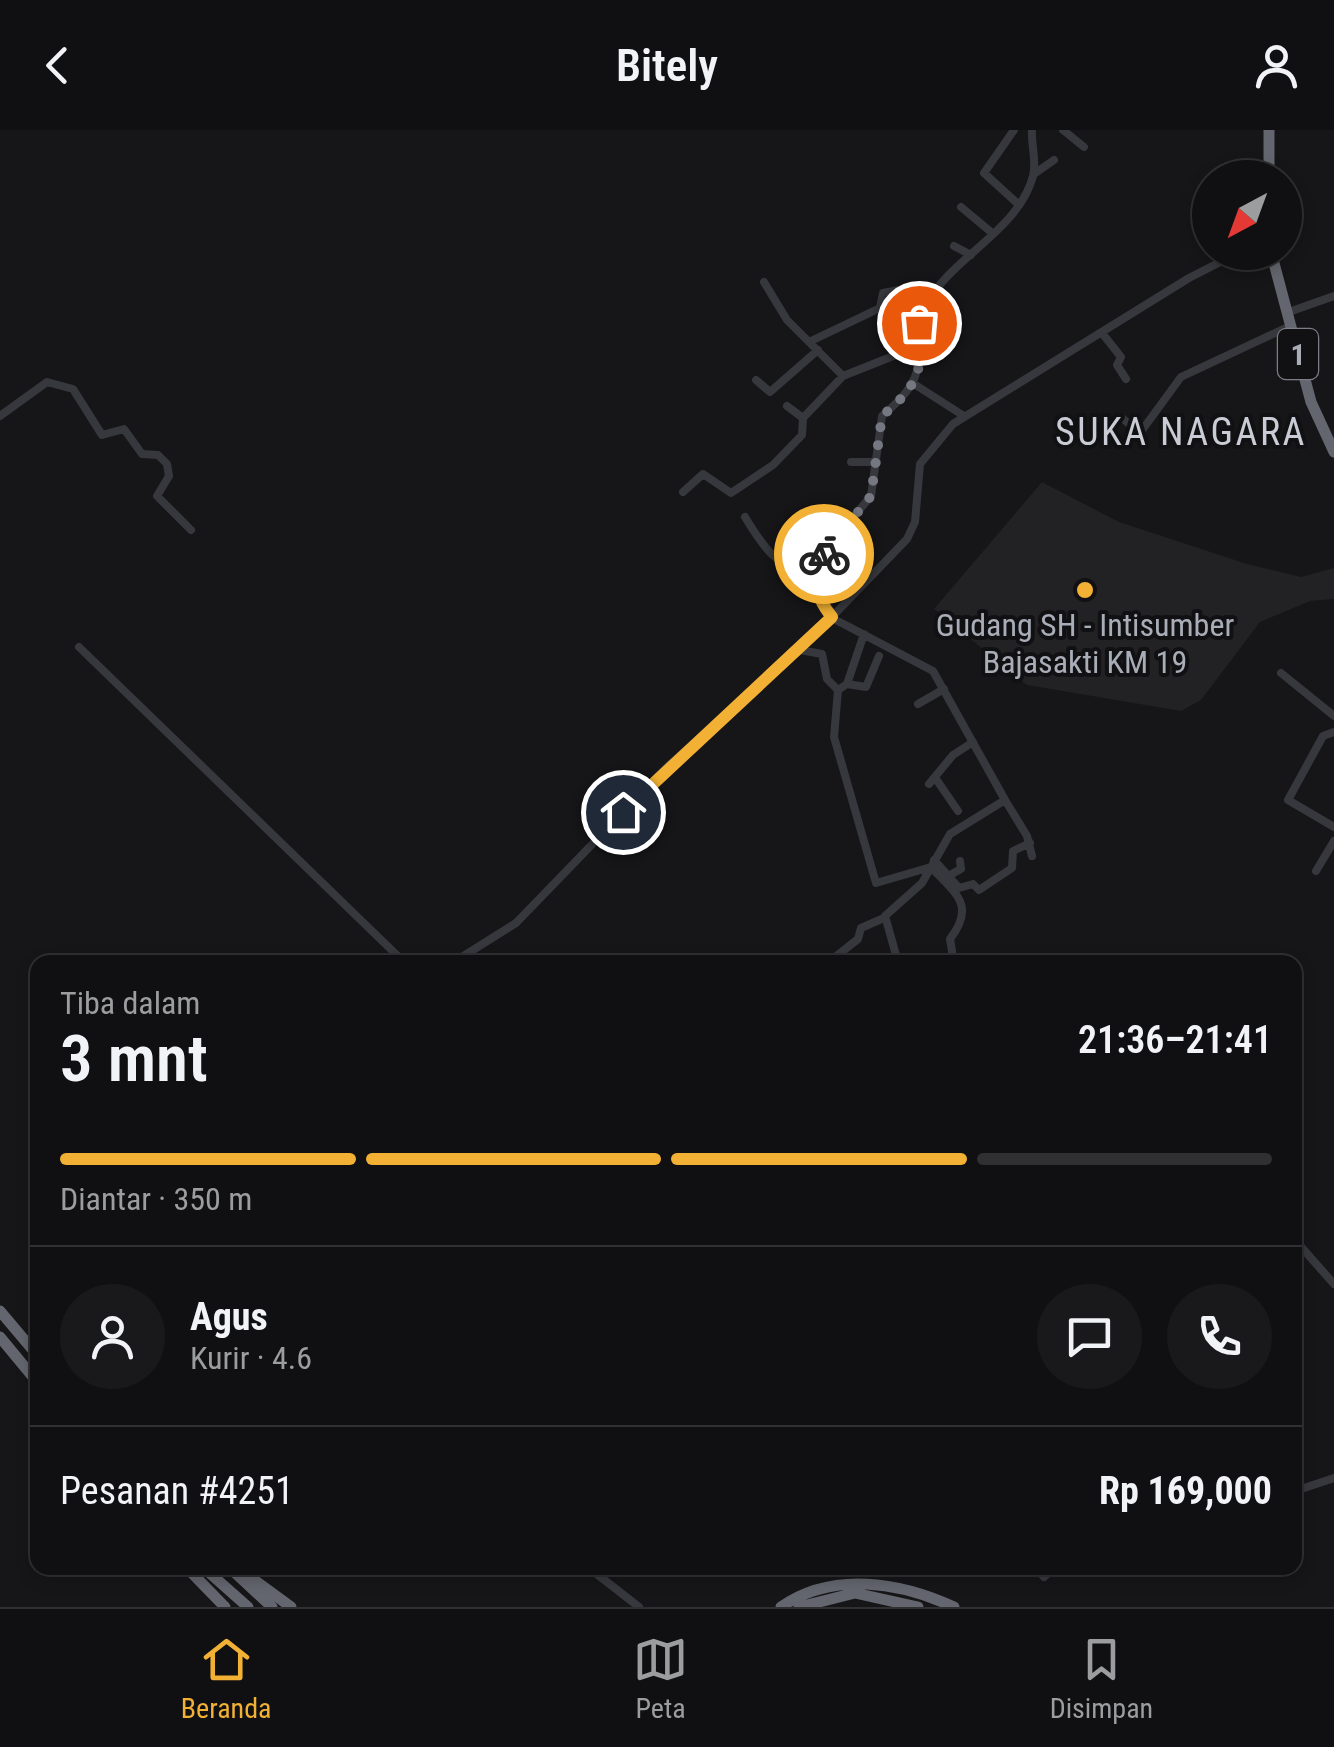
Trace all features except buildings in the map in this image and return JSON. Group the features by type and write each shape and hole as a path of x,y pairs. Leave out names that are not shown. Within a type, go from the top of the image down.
{"highway":[{"path":"1268,160 1269,130"},
{"name":"1","path":"1276,270 1311,402 1334,452"},
{"path":"0,1311 30,1347"},
{"path":"0,1337 30,1373"},
{"path":"193,1575 224,1607"},
{"path":"212,1575 248,1607"},
{"path":"238,1575 272,1607"},
{"path":"248,1575 291,1607"},
{"path":"780,1607 810,1592 857,1583 936,1599 954,1607"},
{"path":"798,1607 855,1593 918,1607"}],"street":[{"path":"1014,130 984,173 1016,203"},
{"path":"1032,130 1034,174"},
{"path":"1063,130 1084,147"},
{"path":"1032,856 1030,843 944,689 922,663 832,617 819,597 815,574 828,547 870,500 882,416 905,399 914,384 921,345 920,320 933,292 999,228 1034,174 1054,160"},
{"path":"961,207 991,232"},
{"path":"954,246 971,255"},
{"path":"465,955 516,923 667,767 800,650 913,530 920,464 964,416 1205,270"},
{"path":"764,282 787,320 843,376"},
{"path":"810,341 880,308 883,293 915,287 933,292"},
{"path":"1122,418 1140,434 1182,377 1334,296"},
{"path":"1102,332 1121,357 1116,365 1126,379"},
{"path":"682,492 703,474 726,492 751,480 796,443 803,434 803,418 843,376 921,345"},
{"path":"756,380 770,392 818,350"},
{"path":"0,416 47,382 73,388 102,435 124,429 142,454 158,455 167,464 169,476 157,496 192,530"},
{"path":"914,384 964,416"},
{"path":"787,406 803,418"},
{"path":"851,462 877,462"},
{"path":"746,517 768,554 794,570 815,574"},
{"path":"847,684 864,634"},
{"path":"79,648 397,955"},
{"path":"800,650 822,654 827,678 838,690 834,737 876,884 932,864"},
{"path":"867,684 880,656"},
{"path":"1281,673 1334,716"},
{"path":"838,690 847,684 867,684 877,691"},
{"path":"918,704 944,689"},
{"path":"1334,732 1323,736 1288,797 1292,805 1334,826"},
{"path":"958,811 933,781 953,755 973,742"},
{"path":"838,955 859,938 862,928 884,918 918,888 950,834 1005,800"},
{"path":"1316,871 1334,842"},
{"path":"932,864 959,888 973,884 981,889 1012,868 1013,851 1030,843"},
{"path":"948,876 962,869 960,860"},
{"path":"932,864 965,912 950,939 953,955"},
{"path":"884,918 896,955"},
{"path":"1302,1248 1332,1281 1320,1285"},
{"path":"1302,1488 1334,1478"},
{"path":"598,1575 639,1607"}],"shaded area":[{"path":"1042,482 1119,522 1247,564 1301,577 1334,568 1334,599 1310,601 1260,622 1201,700 1181,711 1027,685 934,609"}],"way so far":[{"path":"824,554 871,496 882,416 905,399 917,374 919,323"}],"place":[{"name":"Gudang SH - Intisumber Bajasakti KM 19","path":"1085,590"}],"district":[{"name":"SUKA NAGARA","path":"1181,432"}],"route":[{"path":"623,812 832,617 816,587 815,574 824,554"}]}
